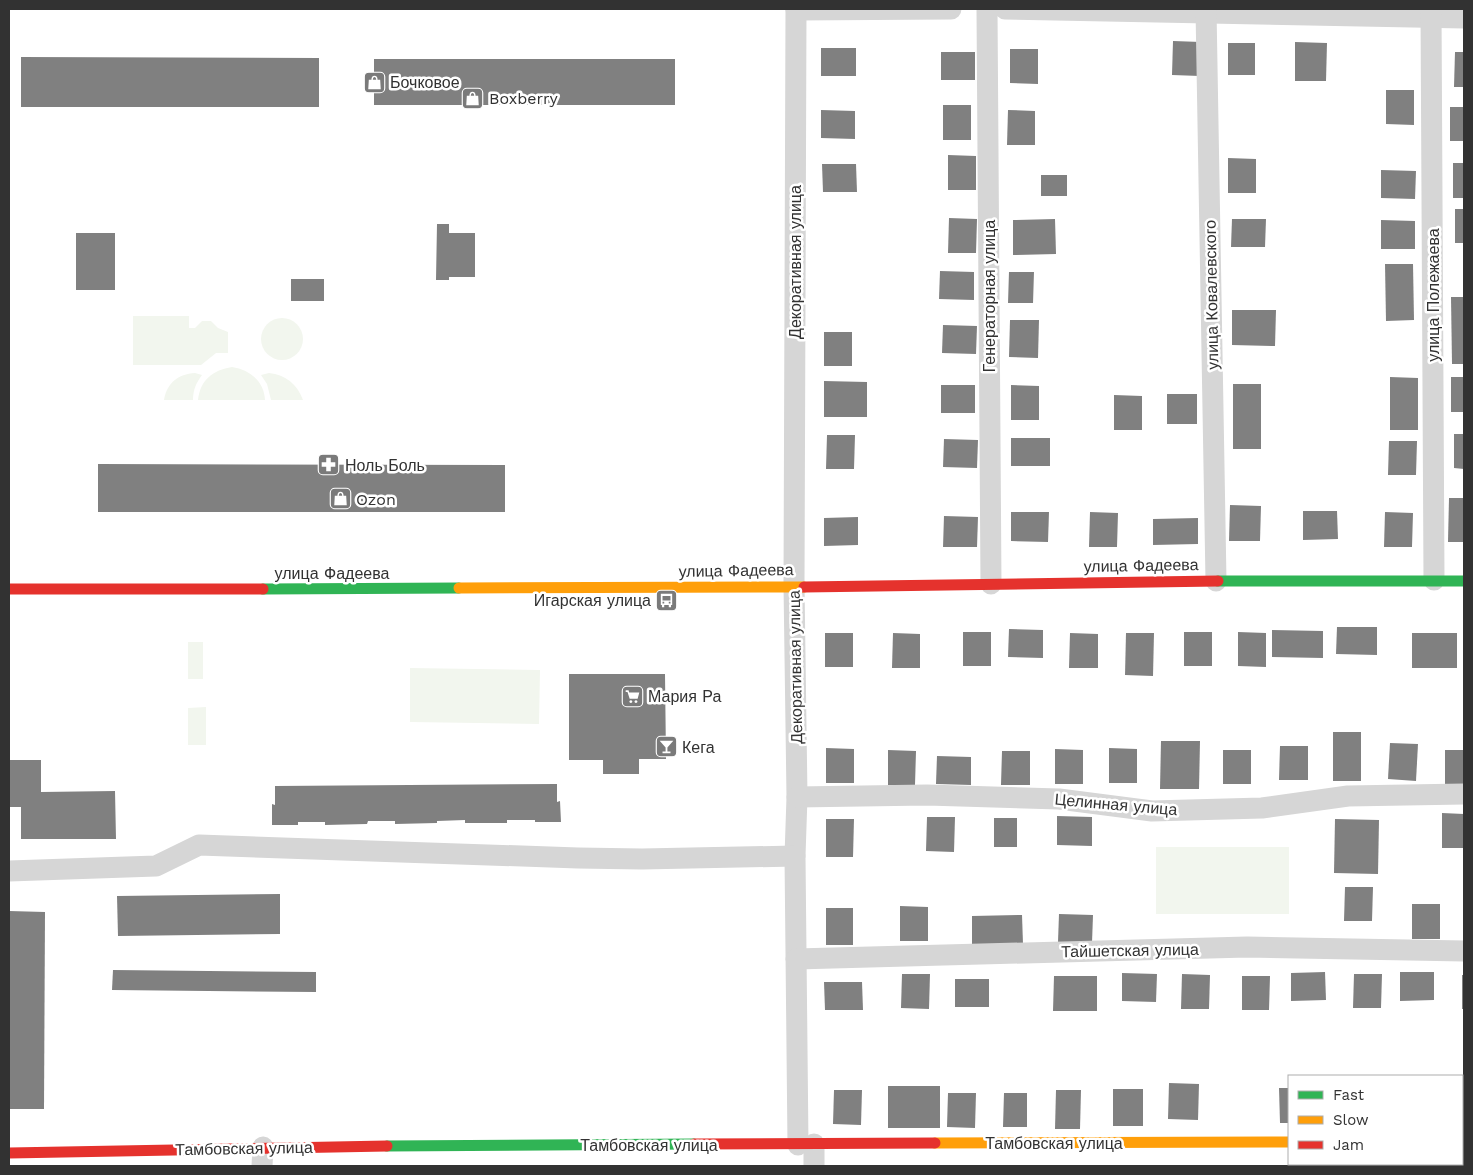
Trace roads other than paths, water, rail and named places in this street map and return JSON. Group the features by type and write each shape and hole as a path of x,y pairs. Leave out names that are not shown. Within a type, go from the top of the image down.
{"street":[{"path":"796,10 952,9"},
{"name":"Генераторная улица","path":"987,9 991,584"},
{"path":"1005,9 1431,14 1464,18"},
{"name":"Декоративная улица","path":"796,10 794,585 797,797 795,856 796,958 806,1144 814,1166"},
{"name":"улица Ковалевского","path":"1206,11 1216,580"},
{"name":"улица Полежаева","path":"1431,14 1434,580"},
{"name":"улица Фадеева","path":"9,589 704,588 794,585 1216,580 1464,580"},
{"name":"Целинная улица","path":"797,797 927,795 1059,799 1152,811 1262,808 1348,796 1464,794"},
{"path":"9,871 156,866 199,845 578,858 642,859 795,856"},
{"name":"Тайшетская улица","path":"796,958 1247,947 1464,951"},
{"name":"Тамбовская улица","path":"9,1153 263,1157 806,1144 1288,1142"}],"place":[{"name":"Бочковое","path":"374,82"},
{"name":"Boxberry","path":"473,98"},
{"name":"Ноль Боль","path":"329,465"},
{"name":"Ozon","path":"340,499"},
{"name":"Игарская улица","path":"667,600"},
{"name":"Мария Ра","path":"632,696"},
{"name":"Кега","path":"666,747"}]}
